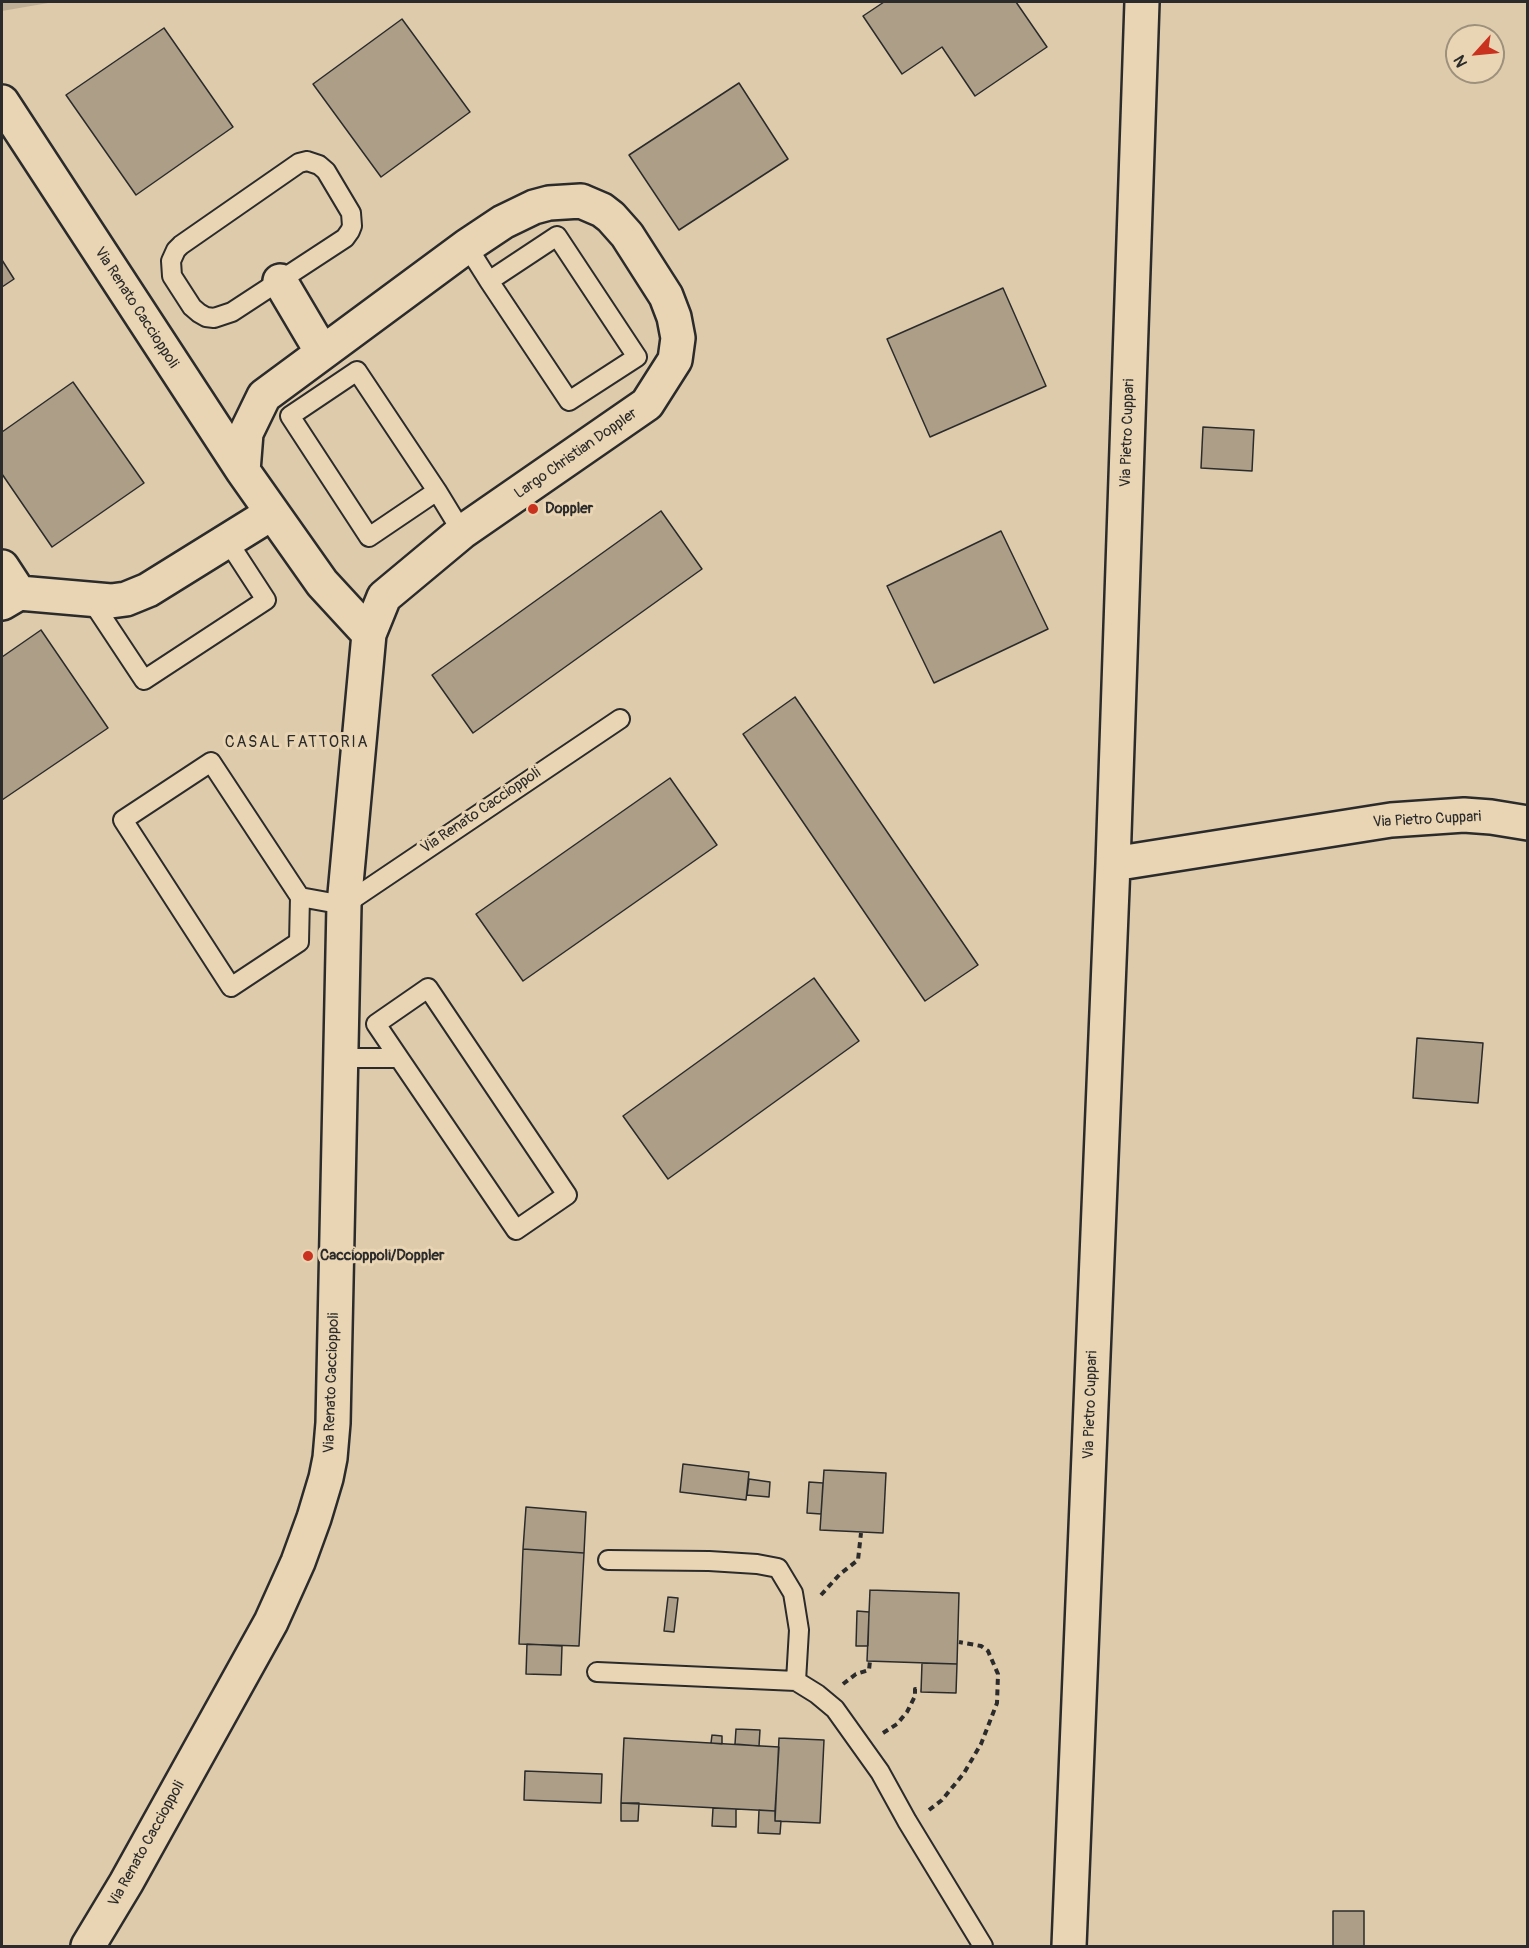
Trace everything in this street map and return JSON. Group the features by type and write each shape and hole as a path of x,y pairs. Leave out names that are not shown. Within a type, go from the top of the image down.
{"street":[{"name":"Via Pietro Cuppari","path":"1069,1947 1113,864 1142,2"},
{"name":"Via Renato Caccioppoli","path":"2,102 243,471 322,583 369,634 344,905 333,1423 330,1458 321,1497 298,1562 271,1622 88,1947"},
{"name":"Largo Christian Doppler","path":"243,471 246,433 264,396 503,222 534,207 565,201 581,201 591,204 611,217 627,235 666,297 674,317 678,338 675,360 647,404 462,532 384,597 369,634"},
{"path":"280,281 322,352"},
{"path":"7,588 92,600 126,599 137,595 272,513"},
{"name":"Via Pietro Cuppari","path":"1113,864 1391,820 1464,815 1527,822"}],"lane":[{"path":"314,162 326,171 351,213 352,226 345,238 280,281 232,312 214,318 192,307 172,276 170,267 172,256 181,245 299,163 314,162"},
{"path":"467,246 489,281 569,401 637,357 557,236 489,281"},
{"path":"437,491 369,537 290,416 357,371 437,491 462,532"},
{"path":"92,600 144,680 266,600 227,540"},
{"name":"Via Renato Caccioppoli","path":"344,905 620,718"},
{"path":"300,897 299,942 231,987 123,820 211,762 300,897 344,905"},
{"path":"428,988 567,1195 516,1230 399,1058 376,1024 428,988"},
{"path":"341,1058 399,1058"},
{"path":"608,1560 709,1561 757,1564 778,1568 793,1593 799,1630 796,1681"},
{"path":"597,1672 796,1681 817,1694 835,1709 861,1743 983,1947"}],"path":[{"path":"795,1605 819,1596 840,1574 858,1560 861,1533"},
{"path":"908,1821 935,1806 964,1773 981,1744 998,1702 998,1674 988,1651 981,1646 958,1642"},
{"path":"830,1705 841,1685 863,1670 869,1670 870,1661"},
{"path":"861,1743 897,1724 907,1712 915,1696 915,1689 921,1690"}],"shaded area":[{"path":"2,2 54,2 2,11"}],"building":[{"path":"884,2 1016,2 1047,47 975,96 942,47 902,74 863,16"},
{"path":"402,19 470,112 381,177 313,84"},
{"path":"164,28 233,127 136,195 66,95"},
{"path":"739,83 788,159 679,230 629,155"},
{"path":"2,260 14,279 2,287"},
{"path":"1003,288 1046,386 930,437 887,339"},
{"path":"73,382 144,483 52,547 2,474 2,432"},
{"path":"1203,427 1254,430 1252,471 1201,468"},
{"path":"661,511 702,569 473,733 432,675"},
{"path":"1001,531 1048,629 934,683 887,586"},
{"path":"41,630 108,728 2,800 2,657"},
{"path":"795,697 978,965 925,1001 743,734"},
{"path":"670,778 717,845 523,981 476,914"},
{"path":"814,978 859,1041 668,1179 623,1116"},
{"path":"1417,1038 1483,1043 1478,1103 1413,1098"},
{"path":"683,1464 749,1472 746,1500 680,1492"},
{"path":"824,1470 886,1473 883,1533 820,1530"},
{"path":"749,1479 770,1482 769,1497 747,1495"},
{"path":"809,1482 823,1483 821,1514 807,1513"},
{"path":"526,1507 586,1512 584,1553 523,1549"},
{"path":"523,1549 584,1553 579,1646 519,1644"},
{"path":"870,1590 959,1593 957,1664 867,1661"},
{"path":"668,1597 678,1598 674,1632 664,1631"},
{"path":"857,1611 869,1612 868,1646 856,1646"},
{"path":"527,1644 562,1646 561,1675 526,1674"},
{"path":"922,1663 957,1664 956,1693 921,1692"},
{"path":"736,1729 760,1730 759,1746 735,1744"},
{"path":"712,1735 722,1736 722,1744 711,1743"},
{"path":"624,1738 779,1747 775,1811 621,1803"},
{"path":"779,1738 824,1740 820,1823 775,1821"},
{"path":"525,1771 602,1774 601,1803 524,1800"},
{"path":"621,1803 639,1803 638,1821 621,1821"},
{"path":"713,1808 736,1809 736,1827 712,1826"},
{"path":"759,1810 775,1811 775,1821 781,1821 780,1834 758,1833"},
{"path":"1333,1911 1364,1911 1364,1946 1333,1946"}],"place":[{"name":"Doppler","path":"533,509"},
{"name":"Caccioppoli/Doppler","path":"308,1256"}],"district":[{"name":"CASAL FATTORIA","path":"297,743"}]}
